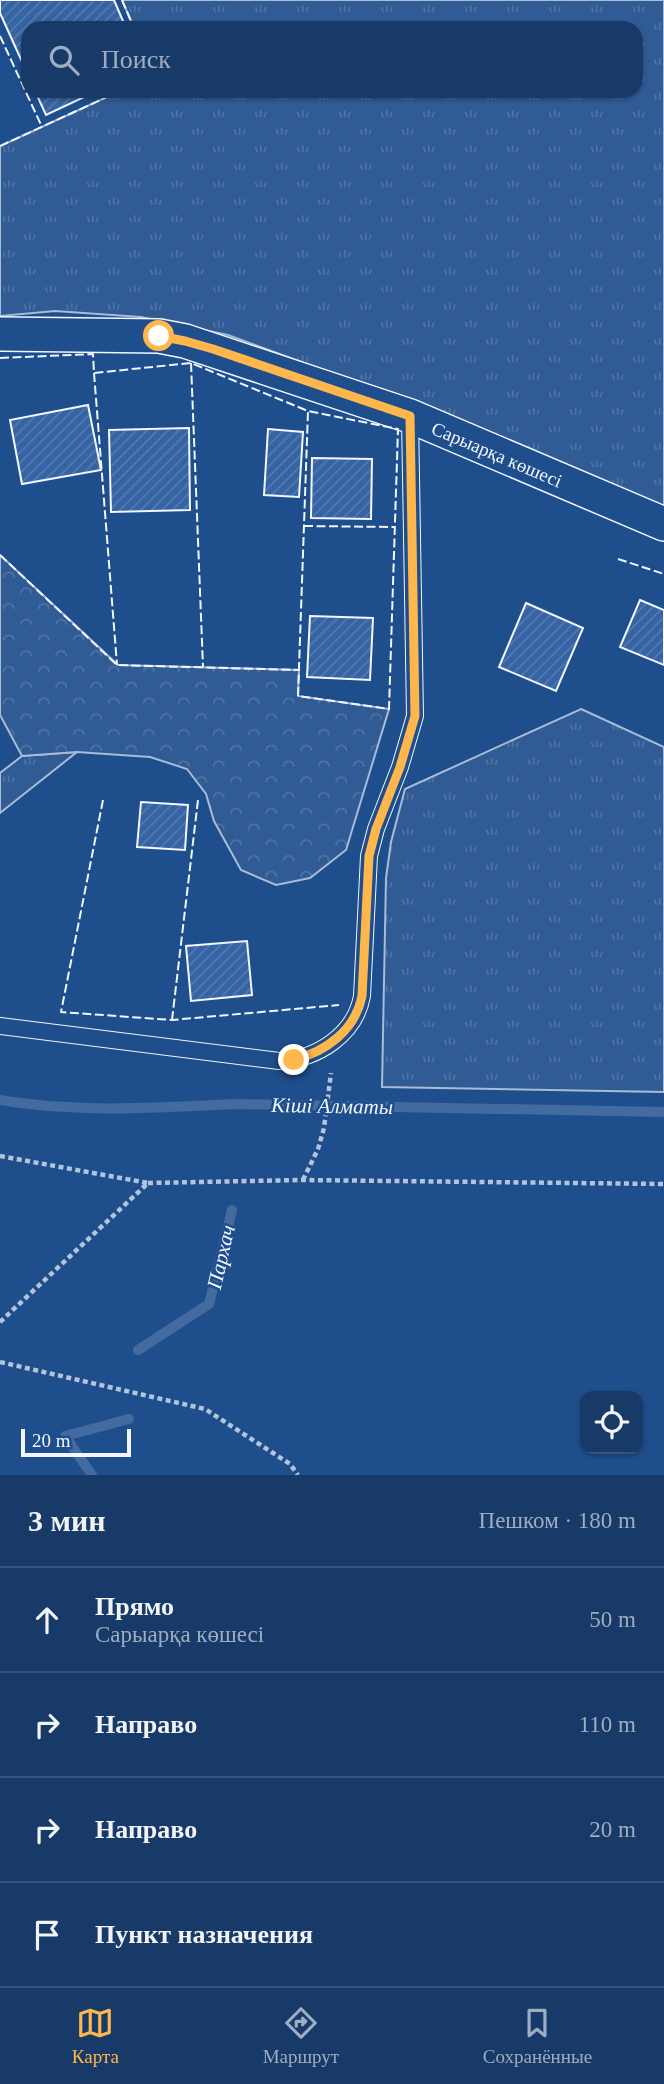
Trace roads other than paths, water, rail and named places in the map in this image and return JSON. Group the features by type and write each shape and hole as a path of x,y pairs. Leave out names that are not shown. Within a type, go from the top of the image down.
{"street":[{"name":"Сарыарқа көшесі","path":"0,334 159,336 185,341 410,416 664,524"}],"lane":[{"path":"0,1026 279,1061 294,1060 321,1051 348,1027 359,1012 369,856 415,716 410,416"}],"waterway":[{"name":"Кіші Алматы","path":"0,1100 87,1108 234,1104 664,1112"},
{"name":"Пархач","path":"138,1350 209,1304 232,1210"},
{"name":"Пархач","path":"92,1475 65,1436 129,1419"}]}
